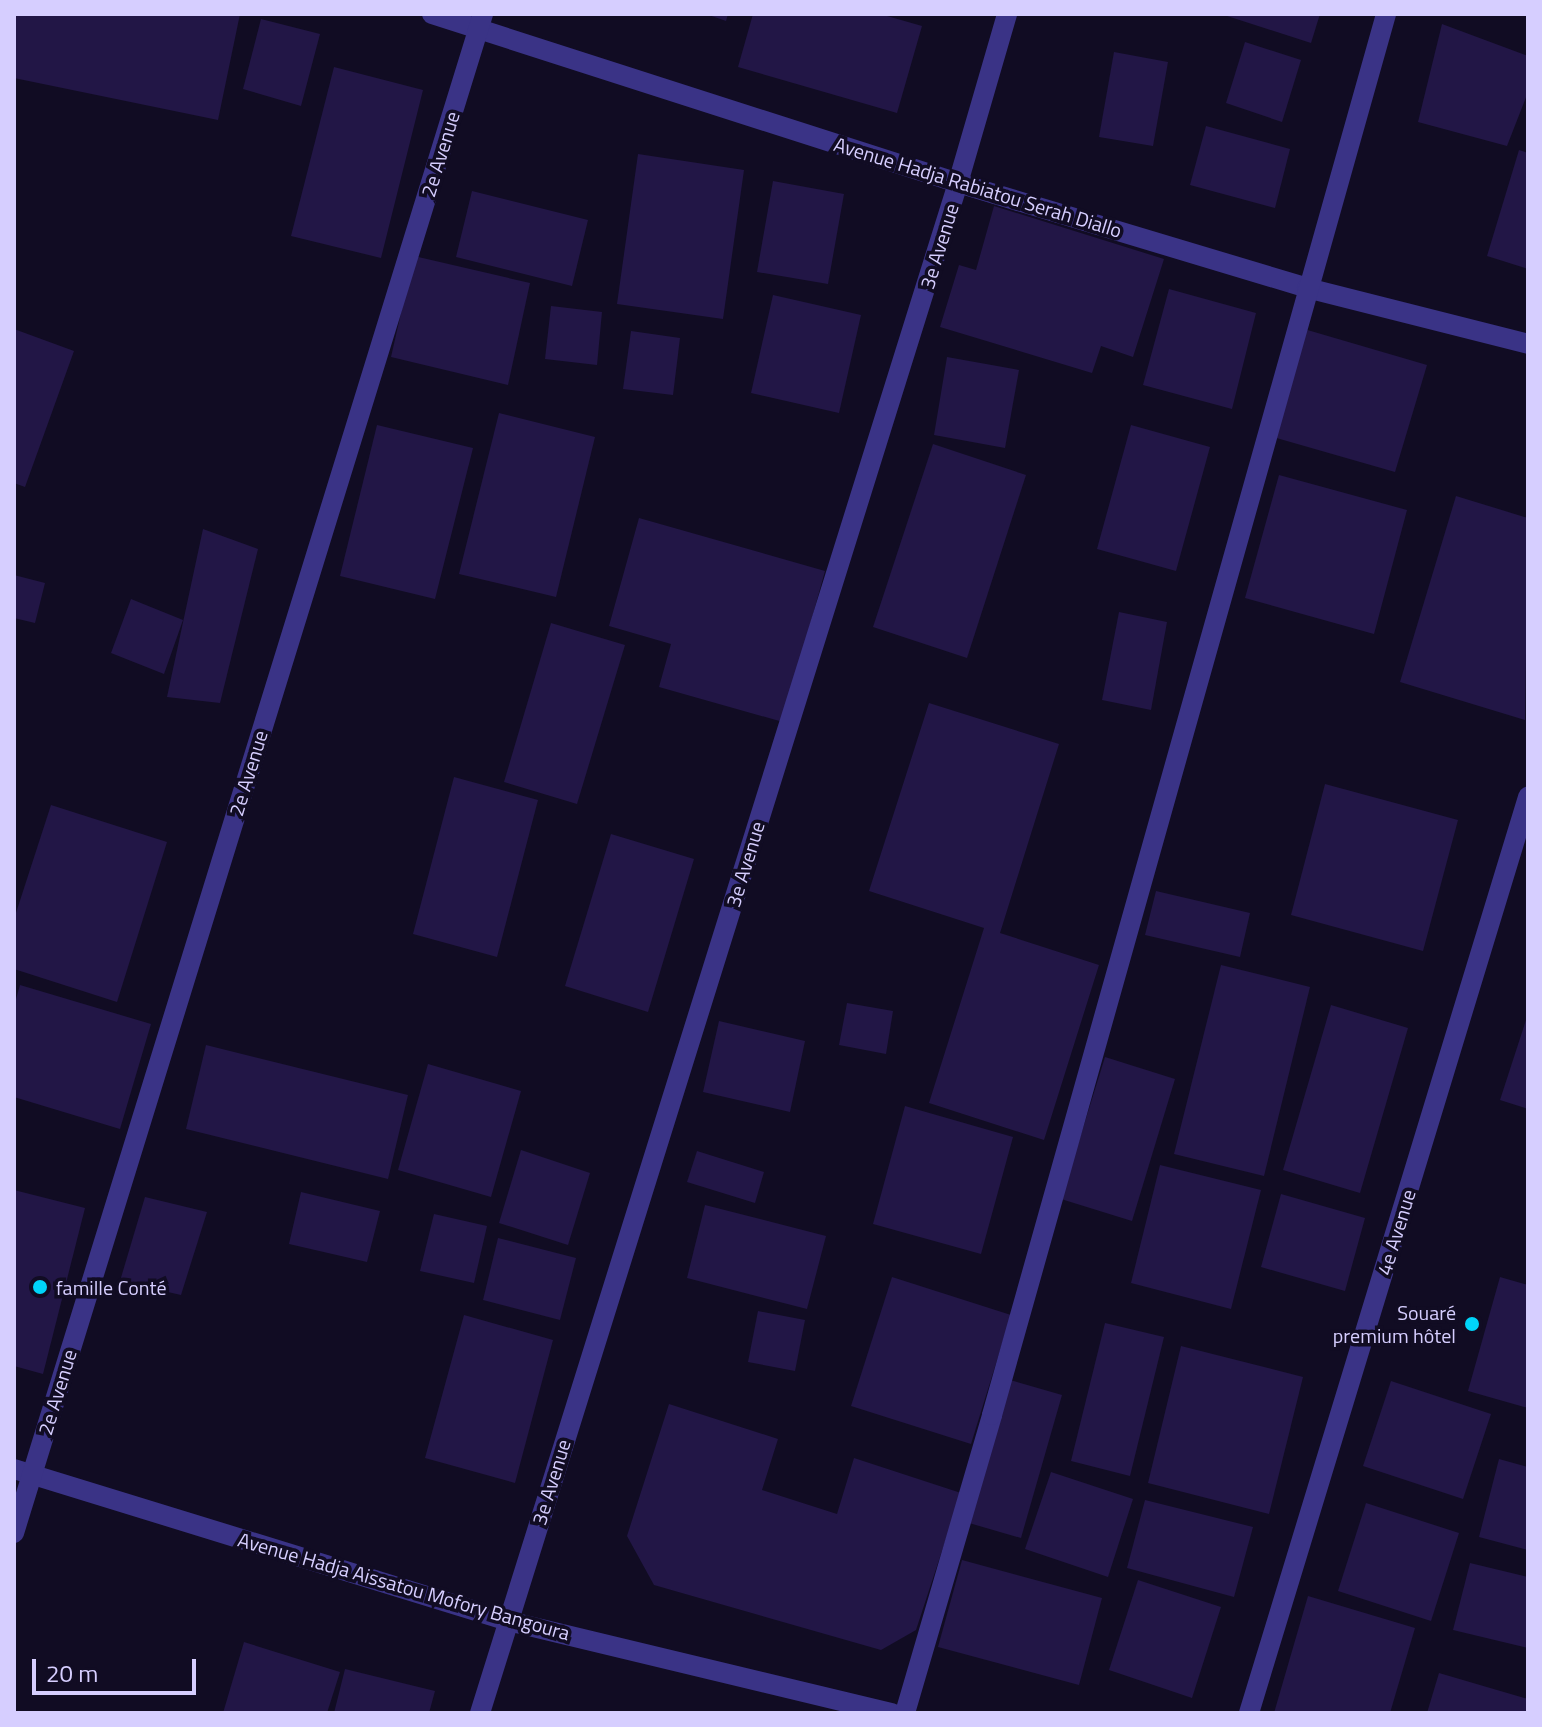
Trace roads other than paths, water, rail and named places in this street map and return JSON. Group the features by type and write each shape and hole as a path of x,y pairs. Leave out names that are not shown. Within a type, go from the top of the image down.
{"street":[{"name":"Avenue Hadja Rabiatou Serah Diallo","path":"432,14 481,22 958,183 1307,288 1528,344"},
{"name":"3e Avenue","path":"480,1713 958,183 1007,14"},
{"path":"905,1713 992,1415 1386,14"},
{"name":"2e Avenue","path":"14,1533 23,1471 481,22"},
{"name":"4e Avenue","path":"1249,1713 1528,797"},
{"name":"Avenue Hadja Aissatou Mofory Bangoura","path":"23,1471 508,1621 892,1713"}],"place":[{"name":"famille Conté","path":"40,1287"},
{"name":"Souaré premium hôtel","path":"1472,1324"}]}
